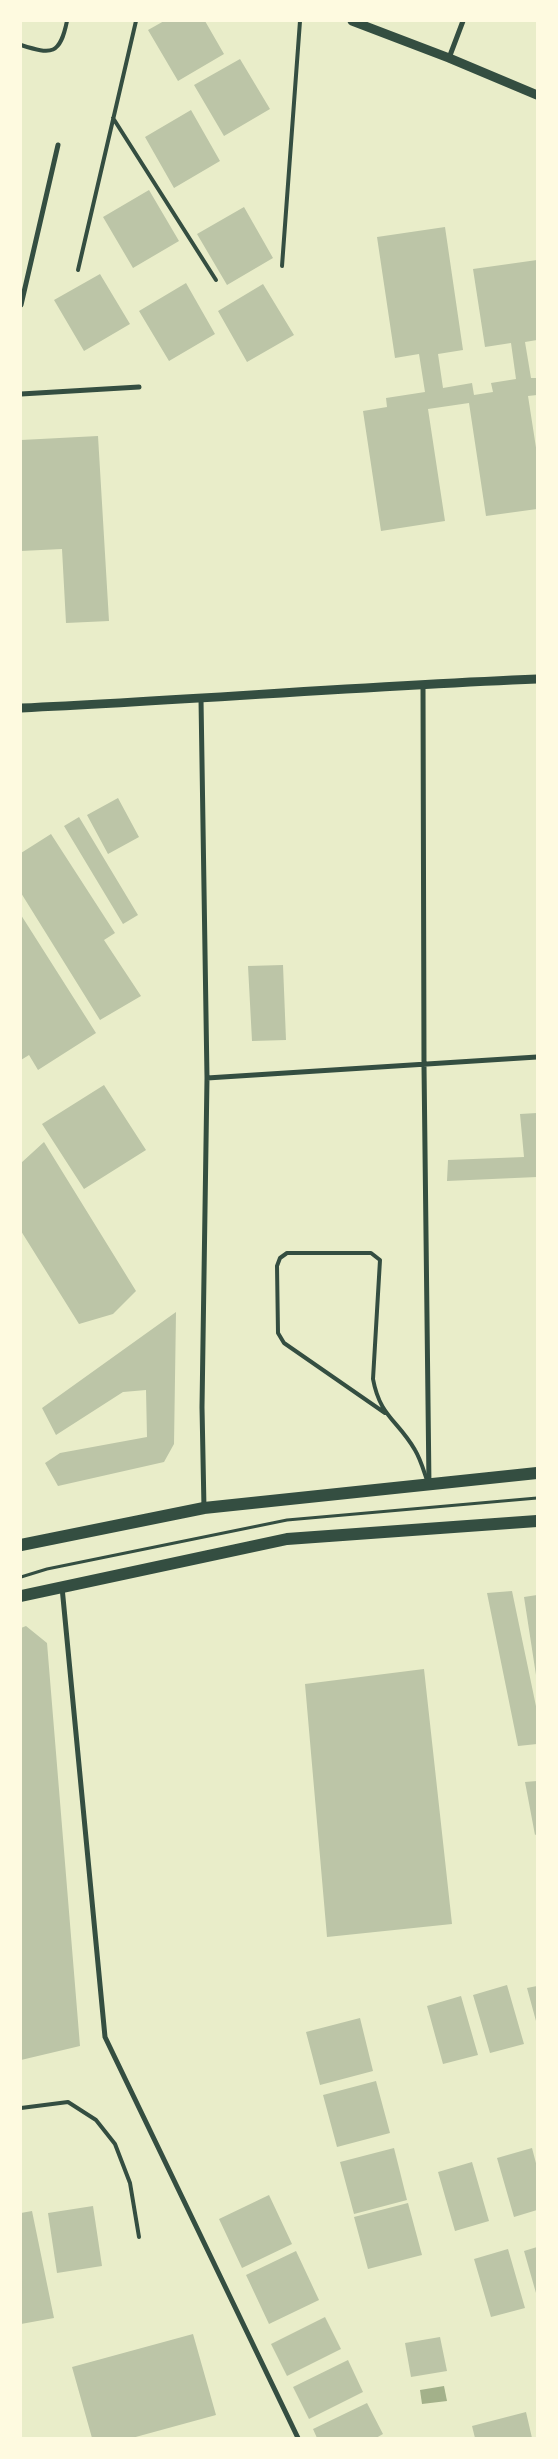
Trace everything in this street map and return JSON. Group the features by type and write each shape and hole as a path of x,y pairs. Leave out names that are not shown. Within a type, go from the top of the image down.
{"main road":[{"path":"21,1545 204,1508 537,1473"},
{"path":"21,1596 287,1539 537,1521"}],"street":[{"path":"352,21 449,58 537,95"},
{"path":"449,58 463,21"},
{"path":"21,305 58,145"},
{"path":"21,394 139,387"},
{"path":"21,708 537,679"},
{"path":"423,684 424,1066 429,1485"},
{"path":"201,699 207,1078 202,1406 204,1508"},
{"path":"207,1078 424,1066 537,1057"},
{"path":"62,1587 105,2037 298,2438"}],"lane":[{"path":"21,46 44,53 53,50 64,39 67,21"},
{"path":"78,270 136,21"},
{"path":"282,266 300,21"},
{"path":"113,118 216,280"},
{"path":"385,1413 284,1344 278,1334 277,1266 283,1255 287,1253 371,1253 380,1260 373,1379 376,1397 385,1413 415,1450 429,1485"},
{"path":"21,2108 68,2102 96,2120 116,2144 130,2183 139,2237"}],"path":[{"path":"21,1577 47,1569 287,1520 537,1498"}],"shaded area":[{"path":"444,2386 447,2401 422,2404 420,2390"}],"building":[{"path":"164,21 205,21 224,54 178,81 148,30"},
{"path":"240,59 270,109 224,136 194,85"},
{"path":"191,110 220,161 174,188 145,137"},
{"path":"149,190 179,241 133,268 103,217"},
{"path":"244,207 273,258 227,285 197,234"},
{"path":"445,227 463,350 438,354 443,388 472,383 474,395 493,392 491,383 516,379 511,343 485,347 473,269 537,260 537,340 525,342 531,378 537,378 537,395 528,396 537,454 537,509 486,516 469,403 428,409 445,521 381,531 363,411 387,407 386,398 425,392 419,354 395,358 377,237"},
{"path":"100,274 130,324 84,351 54,300"},
{"path":"186,283 215,334 169,361 139,311"},
{"path":"263,284 294,335 247,362 218,311"},
{"path":"98,436 109,621 66,623 62,549 21,551 21,440"},
{"path":"118,798 139,837 108,854 87,815"},
{"path":"79,817 138,915 123,924 64,826"},
{"path":"51,834 115,933 104,940 141,996 100,1020 21,893 21,853"},
{"path":"21,915 96,1033 38,1070 29,1055 21,1060"},
{"path":"283,965 286,1040 252,1041 248,966"},
{"path":"104,1085 146,1150 84,1189 42,1124"},
{"path":"537,1113 537,1177 447,1181 448,1160 524,1157 520,1114"},
{"path":"44,1142 136,1291 113,1314 79,1324 21,1231 21,1163"},
{"path":"176,1312 174,1444 164,1462 58,1486 45,1463 60,1453 147,1437 146,1390 123,1392 56,1435 42,1408"},
{"path":"512,1591 537,1711 537,1744 518,1746 487,1593"},
{"path":"537,1595 537,1675 536,1675 524,1597"},
{"path":"26,1626 47,1643 80,2046 21,2060 21,1628"},
{"path":"424,1669 452,1924 327,1937 305,1684"},
{"path":"537,1781 537,1834 535,1835 525,1782"},
{"path":"507,1985 524,2044 490,2053 473,1995"},
{"path":"537,1986 537,2021 536,2021 527,1988"},
{"path":"461,1996 478,2055 443,2064 427,2006"},
{"path":"360,2018 373,2071 320,2085 306,2032"},
{"path":"376,2081 390,2133 337,2147 323,2095"},
{"path":"394,2148 407,2200 354,2214 340,2162"},
{"path":"532,2148 537,2167 537,2210 514,2217 497,2158"},
{"path":"472,2162 489,2221 455,2231 438,2172"},
{"path":"269,2195 292,2244 242,2268 219,2219"},
{"path":"408,2203 422,2255 368,2269 354,2217"},
{"path":"93,2206 102,2266 57,2273 48,2213"},
{"path":"32,2211 54,2318 21,2324 21,2213"},
{"path":"537,2247 537,2293 536,2293 524,2251"},
{"path":"508,2249 525,2308 491,2317 474,2259"},
{"path":"296,2251 319,2300 269,2324 246,2275"},
{"path":"325,2317 341,2349 287,2376 271,2344"},
{"path":"193,2334 216,2415 132,2438 92,2438 72,2367"},
{"path":"440,2337 447,2371 411,2377 405,2343"},
{"path":"348,2360 363,2392 309,2419 293,2387"},
{"path":"367,2403 383,2434 376,2438 317,2438 313,2429"},
{"path":"526,2412 532,2438 475,2438 472,2426"}]}
